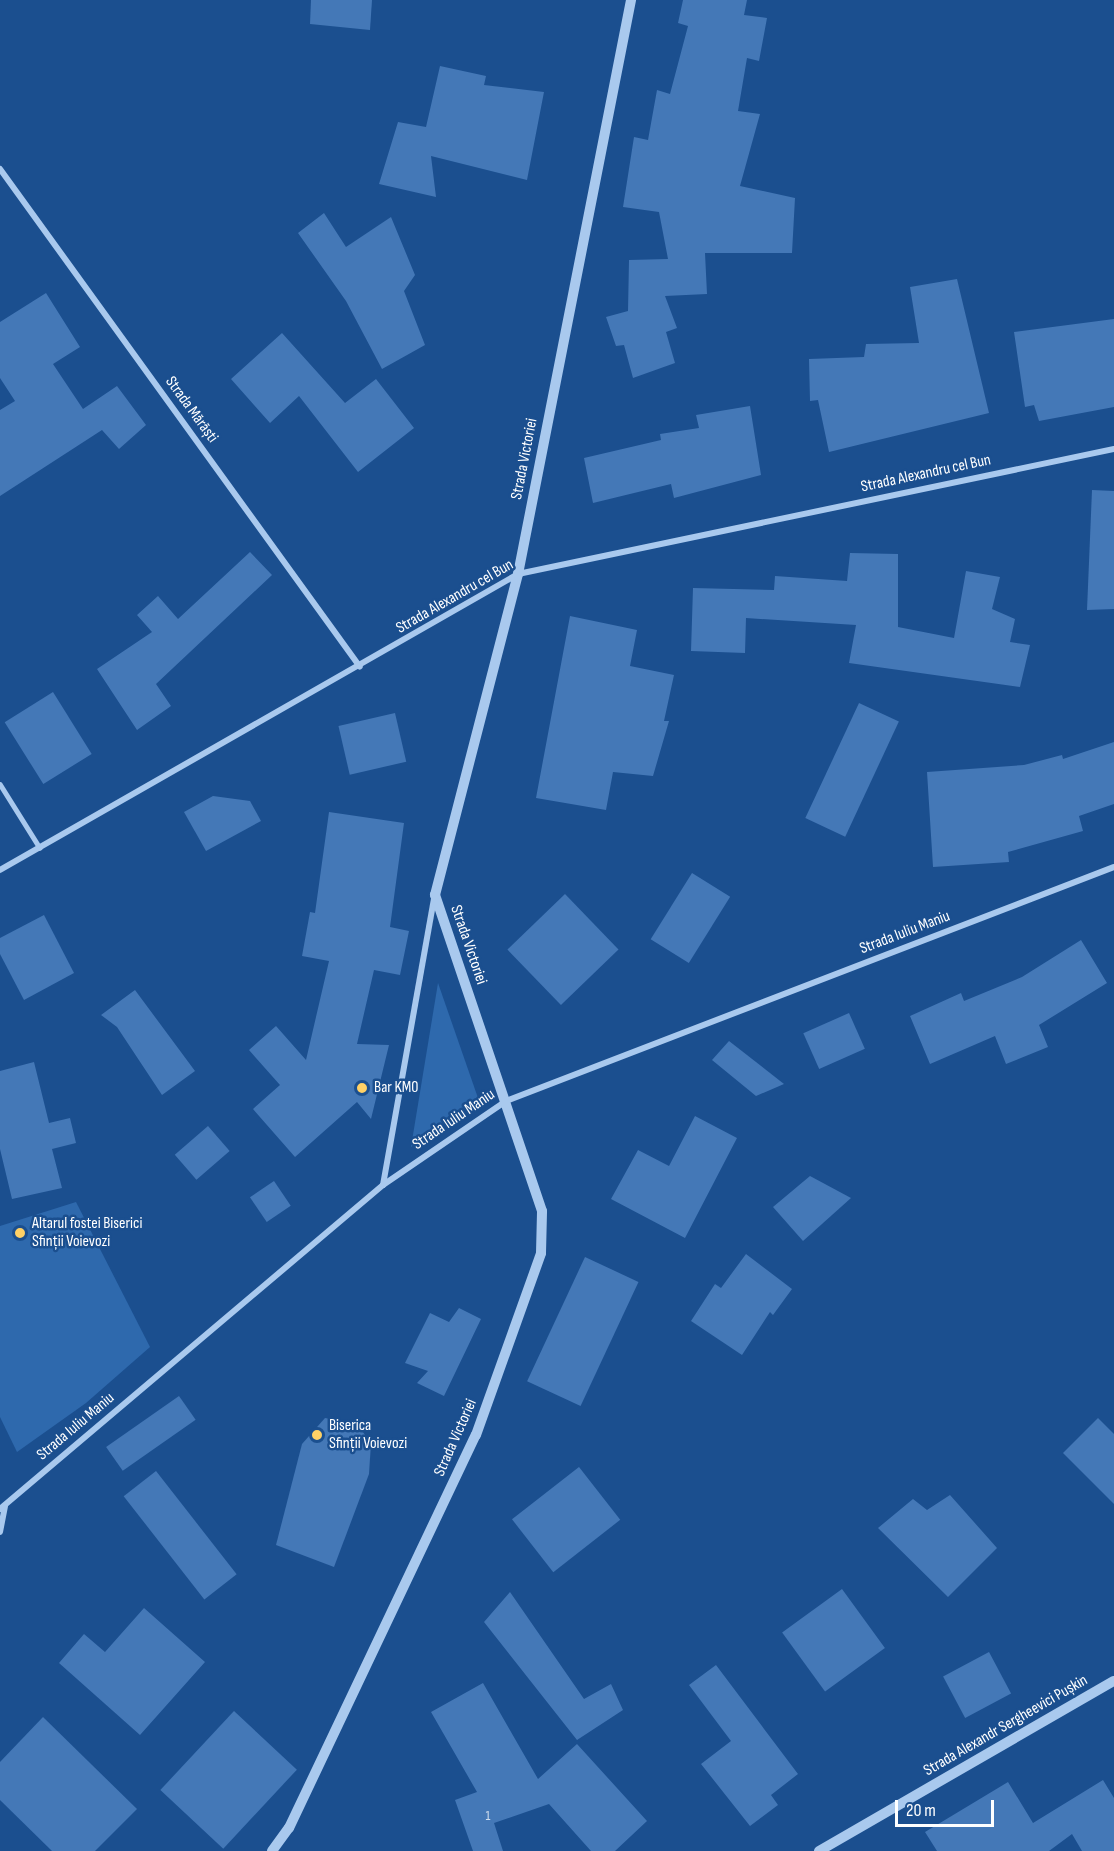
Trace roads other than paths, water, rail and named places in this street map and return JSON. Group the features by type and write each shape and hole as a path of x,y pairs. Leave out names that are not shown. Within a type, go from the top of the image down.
{"street":[{"name":"Strada Victoriei","path":"272,1851 289,1828 476,1435 541,1253 542,1211 507,1101 435,895 518,574 631,0"},
{"name":"Strada Mărăști","path":"0,170 360,667"},
{"name":"Strada Alexandru cel Bun","path":"0,870 360,667 518,574 1114,448"},
{"name":"Strada Iuliu Maniu","path":"2,1508 383,1185 507,1101 1114,867"},
{"path":"383,1185 435,895"},
{"path":"0,1532 2,1508"},
{"name":"Strada Alexandr Sergheevici Pușkin","path":"819,1851 1114,1682"}],"lane":[{"path":"0,784 40,848"}],"place":[{"name":"Bar KM0","path":"362,1088"},
{"name":"Altarul fostei Biserici Sfinții Voievozi","path":"20,1233"},
{"name":"Biserica Sfinții Voievozi","path":"317,1435"}]}
